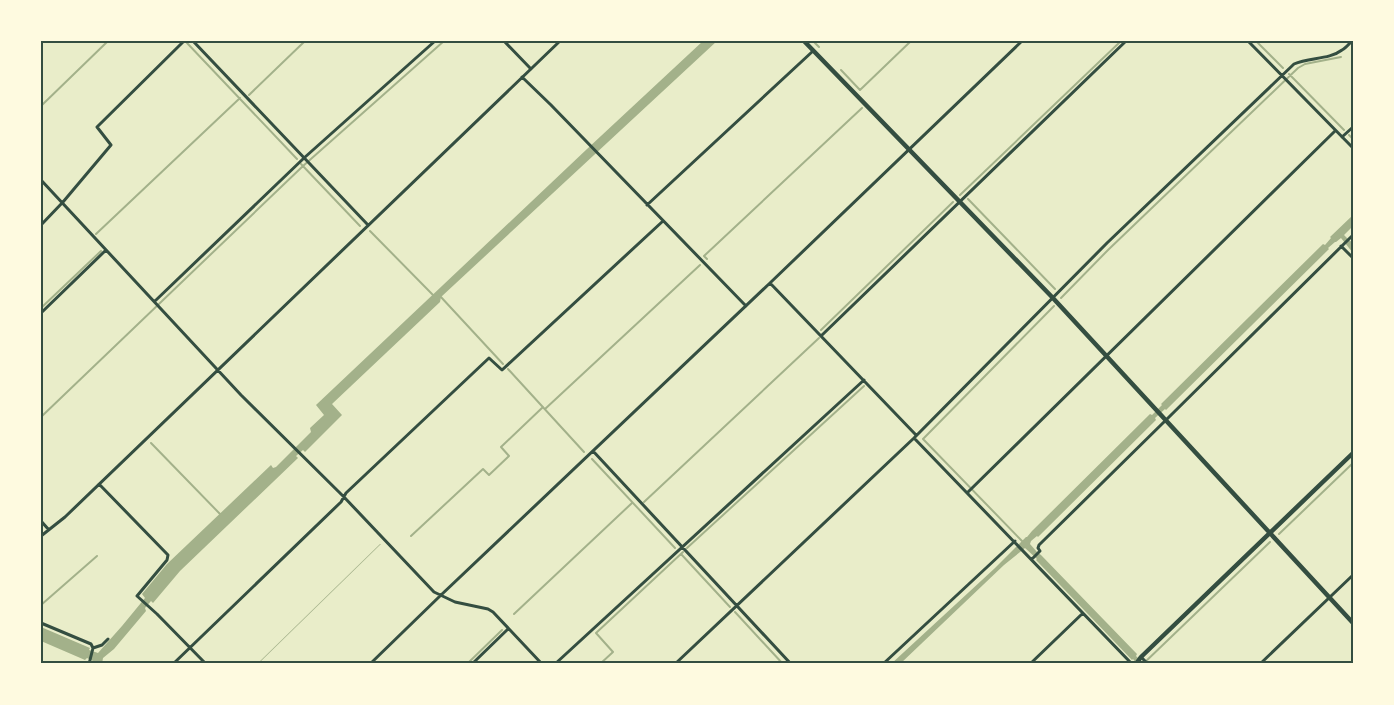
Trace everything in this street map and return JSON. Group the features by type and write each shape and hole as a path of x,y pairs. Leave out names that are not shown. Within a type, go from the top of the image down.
{"street":[{"path":"41,225 112,145 98,127 184,41"},
{"path":"193,41 368,225"},
{"path":"156,302 305,159 435,41"},
{"path":"504,41 531,68"},
{"path":"41,536 99,484 560,41"},
{"path":"804,41 1052,297 1353,623"},
{"path":"370,664 1022,41"},
{"path":"822,336 1126,41"},
{"path":"1248,41 1353,148"},
{"path":"675,664 915,436 1052,297 1285,79 1294,64 1302,60 1333,55 1352,41"},
{"path":"647,205 813,50"},
{"path":"522,77 746,306"},
{"path":"1342,137 1353,127"},
{"path":"968,492 1335,131"},
{"path":"41,180 218,370 344,497 423,581 440,596 454,602 488,609 542,664"},
{"path":"173,664 341,502 346,493 489,358 502,370 663,221"},
{"path":"1032,559 1040,551 1038,545 1352,237"},
{"path":"1343,244 1353,258"},
{"path":"41,313 106,250"},
{"path":"770,282 1132,664"},
{"path":"556,664 864,380"},
{"path":"593,451 791,664"},
{"path":"1147,664 1140,660 1353,453"},
{"path":"99,484 168,555 167,560 137,596 206,664"},
{"path":"41,521 49,530"},
{"path":"883,664 1016,542"},
{"path":"1260,664 1353,576"},
{"path":"1030,664 1082,613"},
{"path":"41,623 91,644 93,649 89,663"},
{"path":"472,664 508,629"},
{"path":"93,649 108,639"}],"shaded area":[{"path":"703,41 717,41 441,297 440,302 332,404 342,415 305,452 303,450 296,456 298,458 180,571 153,603 151,601 145,608 146,611 114,649 103,658 102,664 95,664 87,658 85,660 41,641 41,627 98,653 145,598 142,594 167,564 271,465 273,468 276,467 311,432 310,428 324,415 316,405"},
{"path":"1353,215 1353,226 1344,235 1353,242 1353,253 1341,238 1328,248 1166,410 1155,418 1156,420 1038,537 1031,541 1030,544 1037,552 1145,664 1137,664 1132,660 1025,548 1004,565 900,664 891,664 1027,537 1323,244 1325,245 1330,237"},
{"path":"380,544 381,544 257,664"}],"waterway":[{"path":"41,106 108,41"},
{"path":"249,95 305,41"},
{"path":"41,417 303,166 444,41"},
{"path":"813,41 819,47"},
{"path":"841,70 860,90 911,41"},
{"path":"960,195 1121,41"},
{"path":"1256,41 1283,68"},
{"path":"187,43 297,159"},
{"path":"1061,298 1108,250 1298,68 1305,64 1341,57"},
{"path":"1289,74 1344,130"},
{"path":"96,234 240,98"},
{"path":"707,259 704,256 862,108"},
{"path":"1349,135 1353,139"},
{"path":"301,164 360,226"},
{"path":"968,199 1055,289"},
{"path":"821,330 953,202"},
{"path":"370,231 433,295"},
{"path":"41,308 101,251"},
{"path":"545,409 700,265"},
{"path":"440,296 503,364"},
{"path":"1022,541 923,439 1054,306"},
{"path":"644,502 819,338"},
{"path":"508,369 584,452"},
{"path":"687,548 864,386"},
{"path":"411,536 483,469 489,475 509,456 501,447 543,407"},
{"path":"151,443 221,515"},
{"path":"592,459 675,548"},
{"path":"1279,534 1353,463"},
{"path":"514,614 632,503"},
{"path":"1143,664 1270,542"},
{"path":"600,664 613,652 596,633 683,552"},
{"path":"681,554 730,607"},
{"path":"41,605 97,556"},
{"path":"735,612 783,664"},
{"path":"467,664 502,630"}]}
